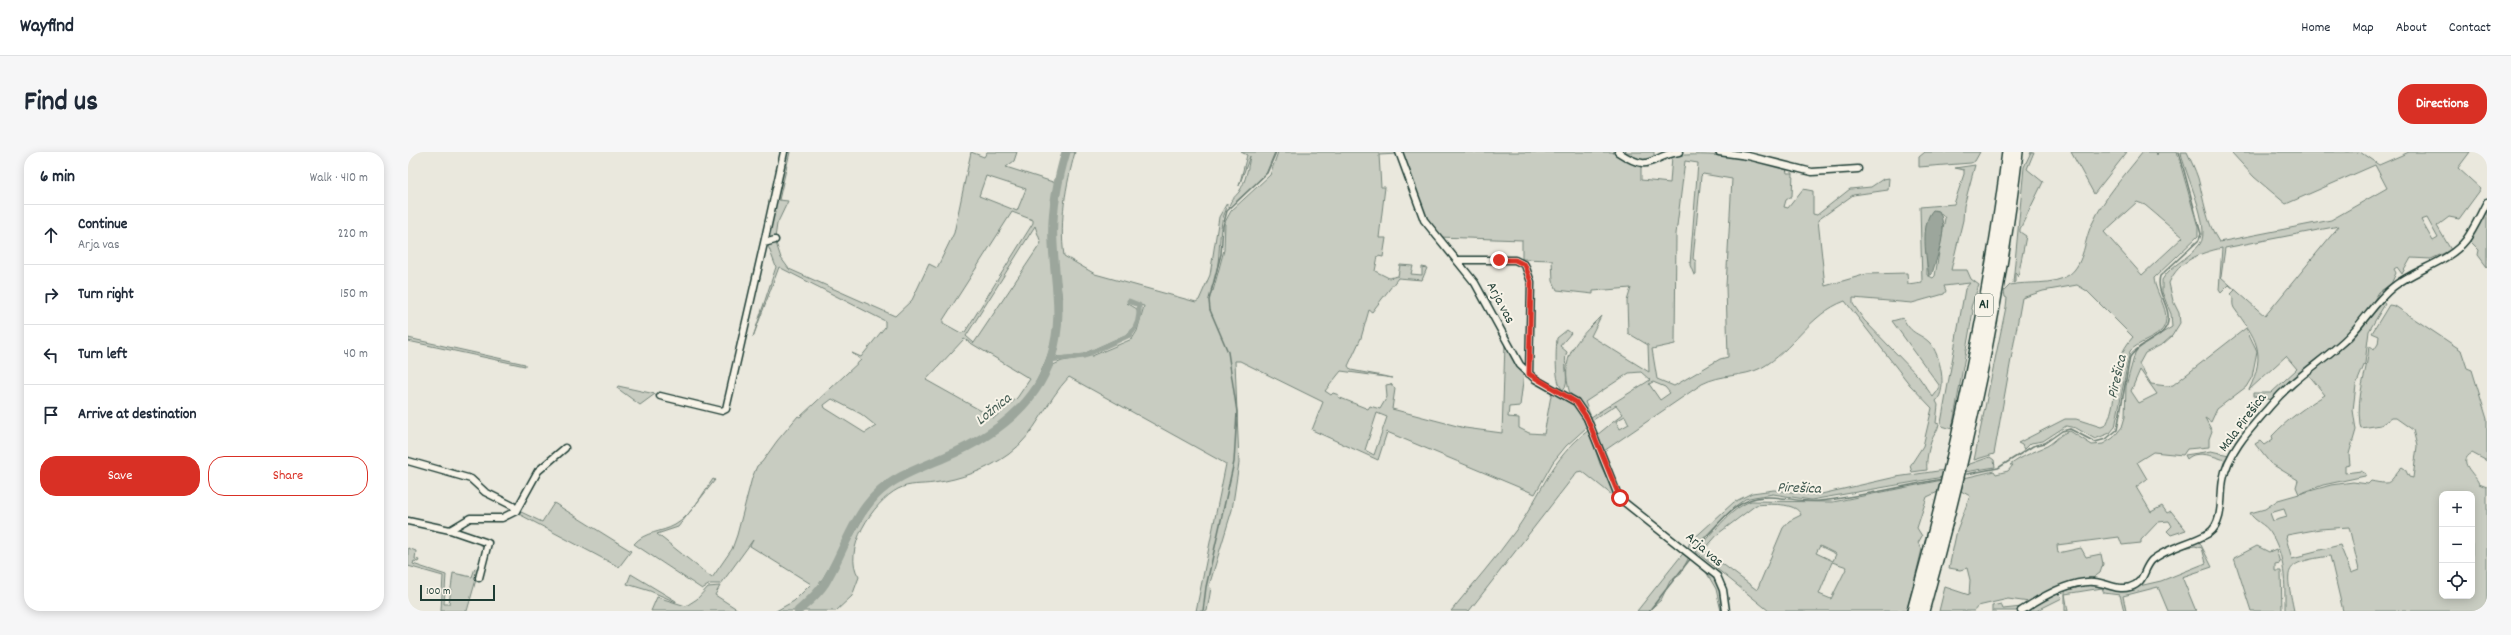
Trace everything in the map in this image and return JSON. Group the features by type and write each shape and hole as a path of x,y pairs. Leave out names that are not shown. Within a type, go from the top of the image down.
{"highway":[{"name":"A1","path":"1958,456 1982,320 2008,152"},
{"name":"A1","path":"1923,611 1958,456 1990,326 2009,218 2017,152"},
{"name":"A1","path":"1913,611 1951,489"}],"street":[{"path":"660,396 722,411 726,409 784,152"},
{"name":"Arja vas","path":"1399,152 1424,220 1438,239 1458,260 1486,300 1520,365 1529,374 1576,402 1587,418 1620,498 1717,576 1723,590 1726,611"},
{"path":"1618,152 1629,158 1648,164 1679,152"},
{"path":"1718,152 1748,156 1812,172 1858,169"},
{"name":"Mala Pirešica","path":"2020,611 2048,596 2083,583 2094,582 2120,589 2134,586 2143,579 2150,562 2160,555 2210,532 2218,524 2223,479 2227,465 2235,451 2272,403 2302,373 2356,330 2392,288 2408,276 2447,257 2459,248 2466,240 2487,202"},
{"path":"764,243 775,240"},
{"path":"1458,260 1515,260 1525,265 1531,282 1529,374"},
{"path":"450,530 470,518 502,518 516,511 538,471 565,448"},
{"path":"408,461 471,479 485,492 513,506 516,511"},
{"path":"408,521 450,530 488,543 479,578"}],"shaded area":[{"path":"785,152 790,152 779,200 788,201 777,224 775,238 764,241"},
{"path":"971,152 984,157 987,152 1017,152 1014,161 1006,167 1056,183 1052,202 1049,232 1051,261 1058,303 1056,326 1043,368 1028,396 1013,415 987,434 920,464 889,482 876,492 854,521 829,569 819,584 795,611 776,611 794,601 811,584 750,546 753,540 721,584 710,584 702,589 634,544 648,534 670,528 690,512 678,527 657,534 712,578 732,549 752,478 757,466 762,462 798,416 800,417 861,360 852,353 861,357 885,327 885,321 779,267 753,337 776,267 767,243 775,240 781,258 789,269 895,316 912,300 929,264 937,268 954,233","holes":["986,176 1026,189 1017,211 979,196","1012,212 1033,220 1033,223 965,332 961,333 943,323 943,320","1035,226 1041,243 974,343 966,336","964,339 1030,379 1017,398 994,418 926,380","832,399 861,414 876,426 865,433 825,408 824,405"]},
{"path":"1068,152 1075,152 1064,203 1062,229 1064,256 1095,274 1196,302 1199,300 1210,275 1219,217 1227,203 1222,221 1218,265 1211,290 1213,291 1224,250 1225,222 1231,211 1270,175 1278,152 1397,152 1398,154 1379,155 1381,187 1385,187 1379,238 1386,238 1383,257 1378,256 1375,271 1389,278 1398,276 1400,265 1413,266 1411,274 1422,275 1422,267 1427,268 1422,280 1398,278 1372,312 1369,310 1361,338 1348,366 1351,370 1393,378 1341,371 1325,391 1331,395 1333,393 1339,395 1338,397 1368,409 1370,406 1380,409 1387,397 1386,385 1391,384 1395,389 1392,409 1465,428 1502,433 1505,344 1524,373 1520,406 1509,407 1508,417 1519,418 1519,428 1529,433 1544,434 1552,390 1577,407 1587,427 1566,446 1553,462 1535,494 1387,432 1378,460 1312,430 1323,402 1240,361 1235,361 1239,463 1232,510 1209,586 1211,588 1207,611 1196,611 1226,464 1069,377 1054,396 1027,437 1001,460 964,476 934,483 907,486 888,495 870,516 862,528 857,541 854,554 854,566 859,577 852,596 836,611 802,611 824,588 864,516 881,493 899,481 974,445 1003,428 1021,411 1053,365 1062,361 1092,356 1132,339 1137,331 1144,306 1127,303 1137,309 1138,321 1132,332 1081,355 1058,357 1055,355 1061,325 1062,301 1054,235 1058,196","holes":["1377,413 1387,417 1374,455 1365,450"]},
{"path":"1241,152 1275,152 1266,174 1229,208 1231,201 1239,192 1245,179 1250,156 1239,186 1247,155"},
{"path":"1401,152 1612,152 1641,165 1641,180 1670,183 1672,156 1715,155 1758,161 1786,168 1787,173 1793,173 1792,196 1786,200 1784,207 1788,208 1803,189 1813,191 1813,214 1817,215 1850,189 1871,187 1883,179 1889,178 1888,190 1853,195 1818,220 1825,286 1867,274 1907,273 1908,284 1922,282 1920,207 1954,204 1964,174 1964,170 1955,168 1975,165 1964,206 1963,220 1951,270 1967,270 1971,279 1979,285 1971,307 1973,311 1952,429 1942,426 1941,423 1965,289 1970,283 1944,286 1946,291 1944,294 1912,303 1853,298 1853,304 1864,320 1918,376 1933,397 1939,389 1939,385 1892,321 1903,318 1909,328 1930,343 1934,348 1941,372 1942,389 1940,396 1936,401 1938,405 1936,423 1939,424 1929,449 1927,470 1912,472 1910,466 1923,446 1932,408 1910,385 1845,301 1832,307 1821,315 1811,323 1783,352 1761,368 1702,384 1601,453 1597,435 1623,414 1616,405 1590,422 1577,400 1570,394 1567,381 1568,359 1577,342 1601,316 1591,336 1649,372 1648,345 1628,333 1627,301 1631,288 1593,291 1593,294 1557,290 1553,281 1552,260 1522,259 1522,240 1439,237 1426,218","holes":["1685,161 1698,163 1690,265 1694,275 1696,274 1696,261 1693,259 1701,176 1703,174 1732,179 1726,286 1728,357 1720,359 1674,386 1657,379 1652,349 1675,344 1676,234","1937,212 1942,214 1945,218 1935,276 1933,278 1927,275 1927,223 1930,215","1641,372 1650,380 1591,417 1585,402 1629,373","1653,382 1665,387 1670,393 1660,400 1649,384","1625,416 1629,424 1620,429 1616,421"]},
{"path":"1621,152 1654,152 1654,160 1648,162"},
{"path":"1925,152 1980,152 1975,161 1971,163 1919,167 1919,157"},
{"path":"2031,152 2034,152 2027,169 2043,182 2020,229 2020,232 2026,236 2018,277 2015,272 2015,282 2013,283 2024,167"},
{"path":"2071,152 2127,152 2094,194"},
{"path":"2143,152 2156,152 2157,155 2158,152 2177,152 2198,227 2198,236 2154,278 2166,320 2160,332 2137,345 2130,351 2115,427 2110,433 2095,439 2076,428 2066,426 2043,441 2031,443 2024,450 2022,445 2018,443 2065,419 2076,419 2101,427 2106,425 2113,402 2117,369 2120,358 2125,347 2133,337 2087,291 2077,285 2043,291 2022,298 1994,454 1974,460 2006,307 2007,298 2005,297 2004,291 2010,285 2055,281 2069,275 2074,270 2081,258 2089,230 2097,214 2109,195","holes":["2137,202 2145,205 2183,237 2142,275 2104,232"]},
{"path":"2181,152 2187,152 2198,178 2208,219 2219,242 2331,220 2387,188 2375,165 2286,204 2254,177 2231,152 2360,152 2379,165 2409,152 2470,152 2458,168 2481,189 2459,219 2449,217 2437,226 2451,250 2431,259 2411,258 2402,274 2397,267 2394,269 2396,273 2391,284 2379,292 2359,325 2303,371 2273,400 2253,396 2253,393 2271,393 2297,369 2286,356 2249,390 2254,377 2258,355 2256,346 2253,337 2234,308 2233,297 2231,294 2235,290 2229,285 2221,293 2219,290 2222,248 2198,255 2184,263 2173,275 2169,283 2173,301 2179,313 2180,323 2172,336 2163,344 2145,353 2139,364 2151,384 2167,386 2173,385 2246,328 2257,351 2252,377 2246,387 2217,409 2211,422 2205,418 2212,431 2209,439 2209,447 2187,449 2183,455 2153,452 2137,462 2147,479 2136,487 2151,512 2162,506 2167,513 2171,511 2186,530 2171,535 2167,531 2172,526 2169,521 2158,522 2141,540 2141,543 2122,545 2119,537 2057,545 2058,553 2081,548 2086,557 2101,554 2103,564 2100,573 2090,580 2058,588 2029,602 2008,599 1978,606 1974,611 1939,611 1945,587 1969,595 1970,580 1967,568 1960,570 1949,568 1957,530 1970,496 1961,491 1964,478 1994,471 1996,474 2008,471 2013,465 2010,465 2028,454 2047,446 2061,435 2070,431 2092,445 2103,444 2113,438 2122,427 2125,417 2126,386 2135,353 2139,347 2172,327 2171,314 2162,292 2162,280 2170,270 2196,249 2203,236 2203,225 2200,213","holes":["2427,218 2438,238 2433,241 2421,220","2339,226 2265,316 2221,277 2225,248","2140,370 2157,394 2139,403 2131,391"]},
{"path":"2487,208 2487,267 2478,255 2479,250 2469,240"},
{"path":"1933,210 1939,211 1943,226 1939,251 1932,274 1929,276 1925,232 1926,224"},
{"path":"2383,302 2385,304 2369,331 2365,363 2356,385 2353,410 2356,430 2349,454 2350,465 2345,466 2345,473 2361,471 2366,474 2365,476 2323,485 2299,494 2296,487 2298,480 2270,463 2255,444 2260,441 2264,445 2273,439 2272,436 2291,419 2325,395 2308,374 2352,340"},
{"path":"2389,305 2395,306 2461,350 2467,368 2472,370 2487,419 2487,461 2472,453 2468,456 2466,464 2479,484 2487,487 2487,611 2343,611 2330,556 2303,561 2295,565 2289,576 2289,585 2294,611 2285,611 2284,570 2279,551 2268,529 2250,513 2265,509 2278,500 2331,485 2353,482 2368,484 2371,481 2387,483 2402,467 2405,469 2409,477 2413,478 2417,446 2413,430 2396,418 2391,418 2381,425 2361,428 2360,425 2359,404 2369,346 2374,350 2378,344 2379,336 2372,333","holes":["2284,509 2287,517 2273,521 2270,513","2349,527 2359,570 2351,573 2340,545 2304,554 2304,556 2292,559 2286,538 2287,535 2320,529"]},
{"path":"1567,330 1571,333 1560,346 1567,352 1565,361 1566,382 1563,390 1558,381 1557,374 1557,338"},
{"path":"408,338 525,364 525,366 408,341"},
{"path":"618,386 655,394 640,405 617,388"},
{"path":"1589,430 1600,464 1617,499 1582,471 1577,472 1469,611 1451,611 1516,530 1556,464 1576,441"},
{"path":"2211,451 2229,455 2227,461 2201,454 2191,456 2187,459 2185,455"},
{"path":"1990,457 1994,460 1995,467 1965,472 1967,465"},
{"path":"1945,470 1943,477 1811,500 1773,494 1745,499 1733,508 1692,550 1688,547 1690,542 1734,502 1752,493 1774,490 1817,495 1896,477"},
{"path":"713,479 715,480 697,503"},
{"path":"1942,480 1940,491 1927,497 1917,528 1922,536 1918,543 1922,549 1907,611 1769,611 1696,552 1728,516 1735,510 1751,501 1833,502","holes":["1774,504 1788,506 1794,508 1801,515 1789,521 1783,528 1757,590 1704,550 1719,533 1756,505","1820,546 1836,554 1833,561 1816,553","1832,562 1847,567 1831,599 1819,594"]},
{"path":"554,503 631,551 619,567 517,513 519,511 542,522"},
{"path":"2199,541 2212,567 2182,577 2196,611 2168,611 2158,587 2123,596 2126,611 2124,611 2120,595 2104,593 2102,588 2065,594 2065,591 2091,584 2114,590 2130,590 2139,586 2161,581 2206,563 2202,548 2195,546 2182,548 2181,546"},
{"path":"2257,546 2269,552 2276,549 2280,563 2275,564 2275,571 2281,571 2282,611 2251,611 2234,558"},
{"path":"408,548 416,551 415,559 419,560 418,562 414,561 413,564 446,575 444,604 449,604 453,573 472,577 475,568 479,569 467,611 441,611 443,576 408,566"},
{"path":"1685,551 1690,555 1680,575 1670,581 1661,600 1648,611 1637,611"},
{"path":"1705,570 1717,583 1721,594 1724,611 1721,611 1716,589"},
{"path":"631,574 676,602 650,591 627,584"},
{"path":"720,586 715,595 740,611 651,611 657,597 686,606 697,599 708,587"},
{"path":"2059,593 2062,598 2036,611 2025,611"},
{"path":"2065,594 2068,611 2065,611"},
{"path":"2001,604 2003,609 2022,607 2016,611 1992,611 1992,606"}],"waterway":[{"name":"Ložnica","path":"798,611 825,583 860,515 882,489 898,478 960,450 993,431 1022,407 1044,376 1051,358 1057,328 1058,301 1053,244 1053,221 1057,186 1066,152"},
{"path":"1203,611 1206,587 1234,462 1237,412 1228,352 1210,310 1209,300 1221,254 1223,226 1227,211 1267,173 1276,152"},
{"name":"Pirešica","path":"1967,474 1998,468 2033,446 2045,443 2062,431 2070,429 2095,442 2106,439 2117,430 2130,357 2139,348 2160,334 2167,325 2168,313 2160,289 2160,276 2199,240 2201,234 2179,152"},
{"path":"1050,360 1084,356 1130,335 1137,324 1139,317 1139,305 1129,301"},
{"name":"Pirešica","path":"1696,549 1719,522 1740,505 1755,498 1773,497 1819,501 1865,494 1942,479"},
{"name":"Pirešica","path":"1649,611 1691,558"}],"route":[{"path":"1499,260 1515,260 1521,262 1525,265 1528,271 1531,282 1529,374 1535,379 1562,392 1576,402 1587,418 1610,478 1620,498"}]}
